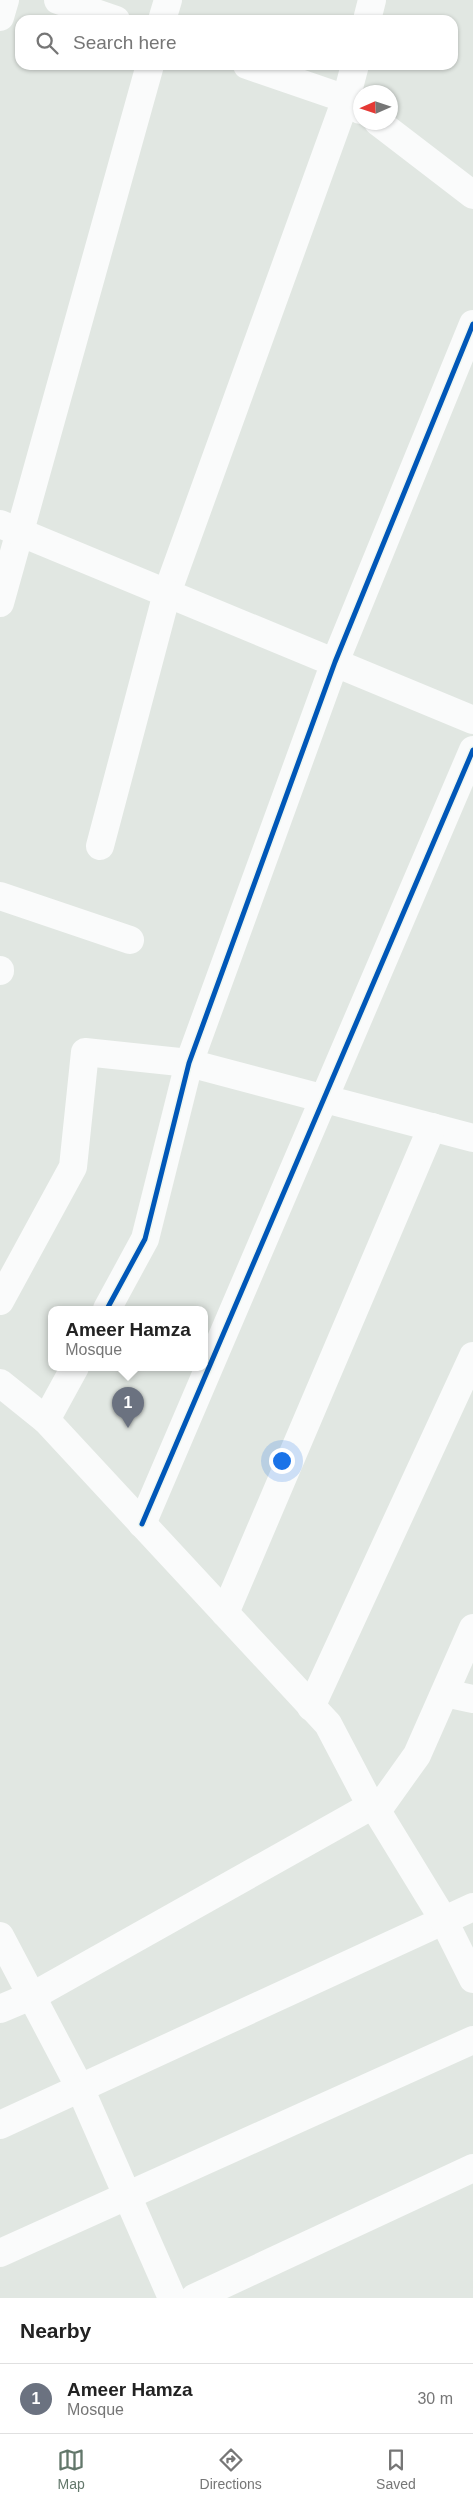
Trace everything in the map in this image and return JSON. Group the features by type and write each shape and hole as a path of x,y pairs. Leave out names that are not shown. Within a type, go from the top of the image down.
{"street":[{"path":"0,16 5,0"},
{"path":"58,0 102,15"},
{"path":"164,15 168,0"},
{"path":"368,15 372,0"},
{"path":"0,603 10,528 148,70"},
{"path":"100,846 167,593 353,104 261,70"},
{"path":"354,85 355,70"},
{"path":"389,130 473,194"},
{"path":"109,1306 146,1239 189,1063 334,662 473,324"},
{"path":"10,528 473,720"},
{"path":"208,1370 473,750"},
{"path":"0,896 130,940"},
{"path":"0,1301 73,1166 85,1052 189,1063 473,1138"},
{"path":"224,1613 432,1127"},
{"path":"311,1707 473,1356"},
{"path":"46,1420 73,1371"},
{"path":"142,1524 208,1371"},
{"path":"0,1383 46,1420 328,1724 374,1808 444,1919 473,1980"},
{"path":"0,2009 32,1996 374,1808 417,1755 473,1628"},
{"path":"445,1693 473,1699"},
{"path":"0,2125 473,1907"},
{"path":"0,1936 80,2088 172,2298"},
{"path":"0,2253 473,2040"},
{"path":"194,2298 473,2168"}],"cycle path":[{"path":"109,1306 145,1239 189,1063 335,662 473,324"},
{"path":"208,1370 473,750"},
{"path":"142,1524 207,1371"}],"place":[{"name":"Ameer Hamza","path":"128,1428"}]}
